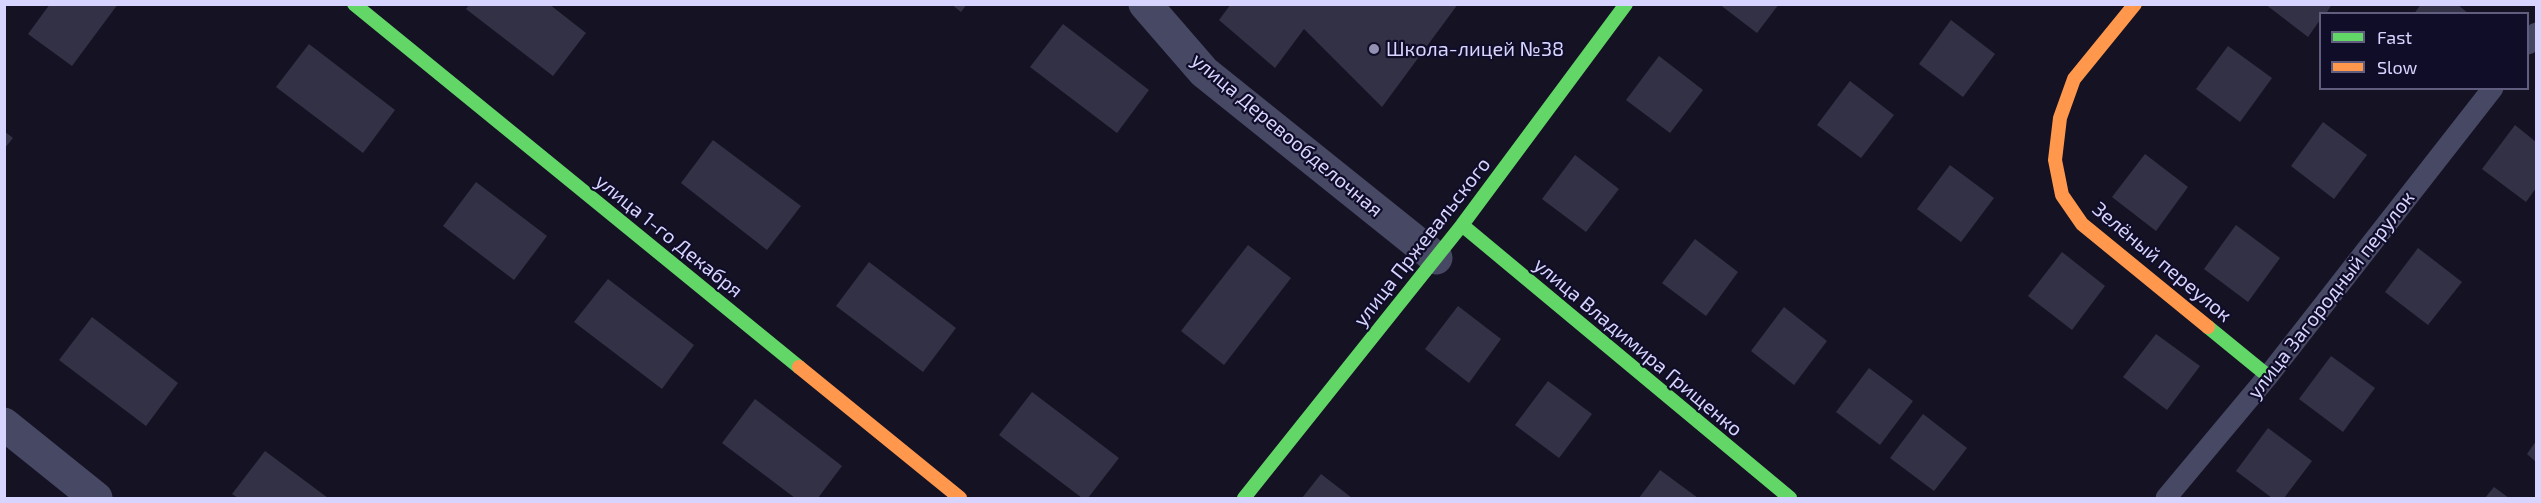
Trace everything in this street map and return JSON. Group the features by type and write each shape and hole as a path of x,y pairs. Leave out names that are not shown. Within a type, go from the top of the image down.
{"street":[{"name":"улица 1-го Декабря","path":"354,4 960,498"},
{"name":"улица Деревообделочная","path":"1145,4 1204,72 1436,258"},
{"name":"улица Пржевальского","path":"1244,498 1462,225 1626,4"},
{"name":"Зелёный переулок","path":"2135,4 2074,79 2060,118 2055,160 2062,195 2082,224 2268,376"},
{"name":"улица Владимира Грищенко","path":"1462,225 1790,498"},
{"path":"4,424 96,498"}],"lane":[{"name":"улица Загородный перулок","path":"2166,498 2268,376 2491,90"}],"building":[{"path":"50,4 118,4 72,66 28,34"},
{"path":"470,4 549,4 586,33 553,76 466,9"},
{"path":"951,4 967,4 961,12"},
{"name":"Школа-лицей №38","path":"1231,4 1458,4 1382,107 1304,29 1275,68 1219,20"},
{"path":"1719,4 1779,4 1757,33"},
{"path":"2265,4 2332,4 2327,12 2319,12 2319,21 2308,37"},
{"path":"2421,4 2457,4 2467,12 2415,12"},
{"path":"1951,20 1995,54 1963,97 1919,64"},
{"path":"1063,24 1149,90 1117,133 1030,67"},
{"path":"309,44 395,110 363,153 276,87"},
{"path":"2228,46 2272,78 2240,122 2196,89"},
{"path":"1659,56 1703,90 1670,133 1626,100"},
{"path":"1850,81 1894,115 1861,158 1817,125"},
{"path":"2323,122 2367,155 2334,199 2291,166"},
{"path":"2515,125 2536,142 2536,188 2526,202 2482,169"},
{"path":"4,131 13,138 4,149"},
{"path":"713,140 801,206 767,250 681,183"},
{"path":"2145,154 2188,187 2156,231 2112,197"},
{"path":"1575,155 1619,189 1586,232 1542,199"},
{"path":"1950,165 1994,198 1961,242 1917,209"},
{"path":"476,182 547,236 514,280 443,226"},
{"path":"2236,225 2280,258 2248,302 2204,269"},
{"path":"1695,239 1738,272 1706,316 1662,283"},
{"path":"1248,245 1291,278 1224,365 1181,331"},
{"path":"2418,248 2462,282 2428,325 2385,292"},
{"path":"2062,252 2105,286 2072,330 2028,296"},
{"path":"869,262 956,328 923,372 836,306"},
{"path":"608,279 694,345 662,389 574,322"},
{"path":"1458,306 1501,339 1469,383 1425,349"},
{"path":"1784,307 1827,341 1794,385 1751,351"},
{"path":"92,317 178,383 146,426 59,360"},
{"path":"2156,334 2200,366 2167,410 2123,377"},
{"path":"2331,356 2375,388 2343,432 2299,399"},
{"path":"1869,368 1913,401 1880,445 1836,412"},
{"path":"1548,381 1592,414 1559,458 1515,425"},
{"path":"1032,392 1119,458 1088,498 1082,498 999,435"},
{"path":"755,399 842,466 818,498 795,498 722,443"},
{"path":"1923,414 1967,448 1934,491 1890,458"},
{"path":"2268,428 2312,461 2284,498 2272,498 2236,471"},
{"path":"2536,441 2536,462 2527,454"},
{"path":"265,451 328,498 238,498 232,494"},
{"path":"1660,470 1698,498 1639,498"},
{"path":"1321,474 1352,498 1302,498"},
{"path":"2494,487 2509,498 2485,498"}],"traffic: fast":[{"path":"354,4 799,367"},
{"path":"1244,498 1462,225 1626,4"},
{"path":"1462,225 1790,498"},
{"path":"2208,327 2268,376"}],"traffic: slow":[{"path":"2135,4 2074,79 2060,118 2055,160 2062,195 2082,224 2208,327"},
{"path":"799,367 960,498"}],"place":[{"name":"Школа-лицей №38","path":"1374,49"}]}
